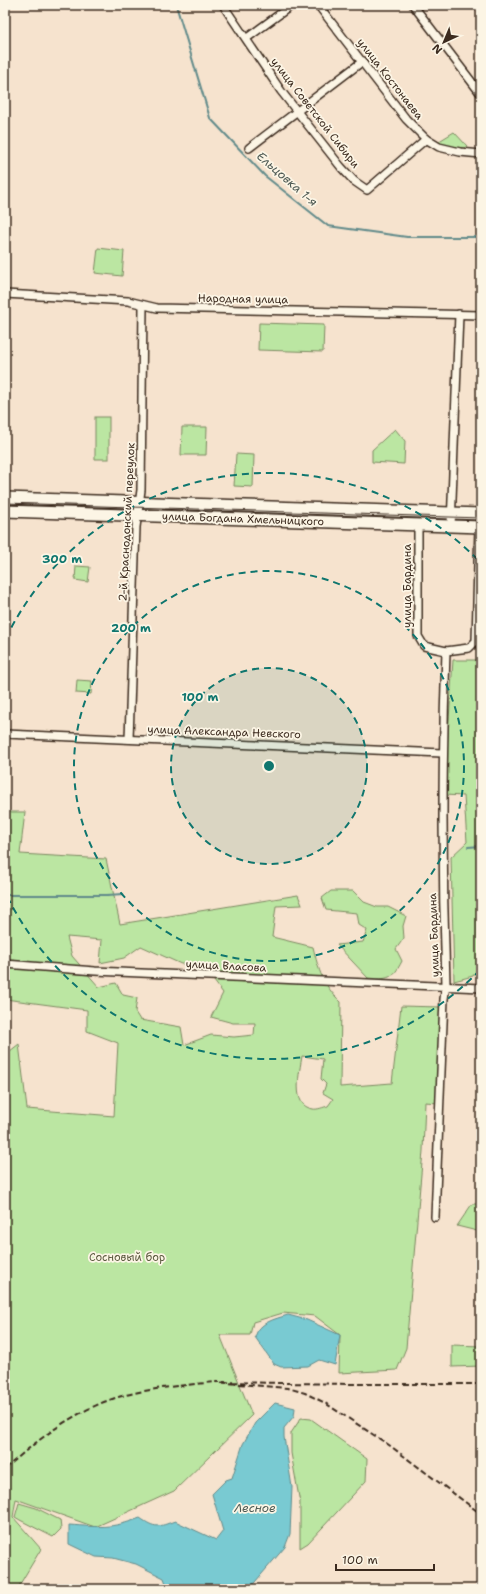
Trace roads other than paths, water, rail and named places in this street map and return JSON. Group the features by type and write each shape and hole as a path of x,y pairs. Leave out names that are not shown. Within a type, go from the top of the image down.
{"highway":[{"name":"улица Богдана Хмельницкого","path":"5,498 481,514"},
{"name":"улица Богдана Хмельницкого","path":"5,512 480,527"}],"street":[{"name":"улица Советской Сибири","path":"223,5 247,38 268,74 341,167 354,181 367,190 426,139"},
{"path":"247,38 292,5"},
{"name":"улица Костонаева","path":"318,5 363,61 406,119 426,139 440,148 481,154"},
{"path":"413,5 481,94"},
{"path":"249,148 363,61"},
{"name":"Народная улица","path":"5,294 128,301 157,308 481,315"},
{"name":"2-й Краснодонский переулок","path":"129,739 143,394 143,305"},
{"path":"451,526 459,314"},
{"name":"улица Бардина","path":"418,525 418,636 424,646 446,651 469,648 476,641 480,574 480,527"},
{"name":"улица Бардина","path":"435,1217 444,999 446,985 443,892 442,753 446,651"},
{"name":"улица Александра Невского","path":"5,734 442,753"},
{"name":"улица Власова","path":"5,964 95,971 394,985 446,985 481,988"}],"water":[{"path":"288,1315 307,1320 340,1335 335,1365 319,1360 308,1366 281,1367 274,1364 255,1337 260,1328 268,1322"},
{"name":"Лесное","path":"275,1403 295,1408 294,1416 284,1428 284,1437 292,1487 290,1534 285,1547 249,1589 168,1589 164,1578 136,1564 113,1558 96,1557 69,1544 69,1525 113,1526 140,1518 157,1526 175,1521 216,1540 223,1531 212,1494 226,1480 232,1478 243,1444 255,1423"}],"waterway":[{"name":"Ельцовка 1-я","path":"176,5 210,118 265,176 328,226 407,237 481,237"},
{"path":"468,847 481,846"},
{"path":"5,895 123,894"}],"tram line":[{"path":"5,503 481,518"}],"railway":[{"path":"481,1384 216,1382 288,1388 305,1393 325,1403 389,1445 481,1514"},
{"path":"5,1469 59,1426 74,1416 106,1401 145,1391 216,1382"}],"park label":[{"name":"Сосновый бор","path":"127,1257"}]}
